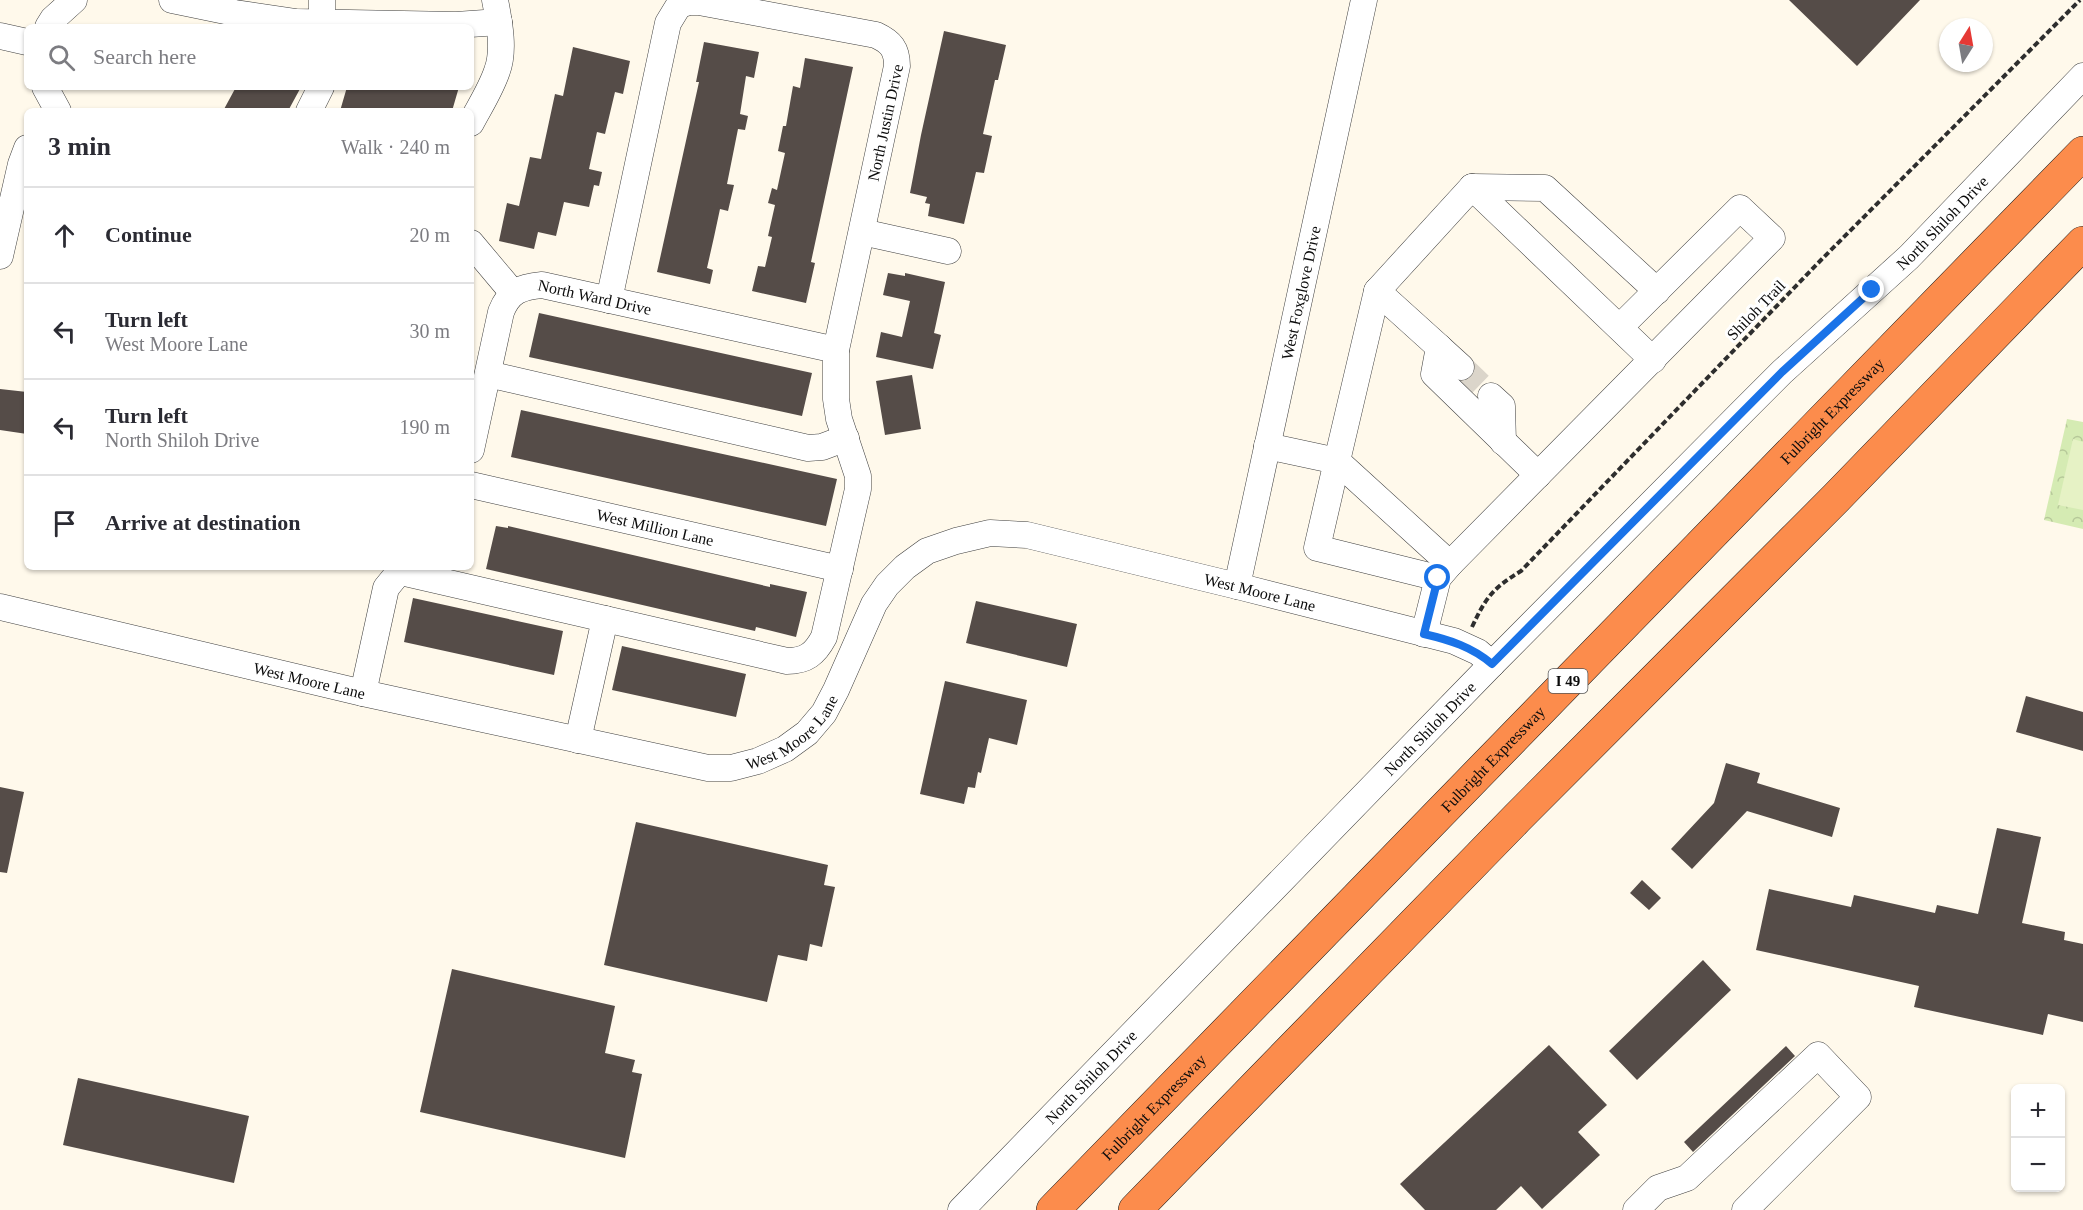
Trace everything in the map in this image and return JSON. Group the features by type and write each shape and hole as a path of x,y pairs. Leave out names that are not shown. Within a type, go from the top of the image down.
{"highway":[{"name":"Fulbright Expressway","path":"1053,1210 2083,153"},
{"path":"1136,1210 1517,818 1836,498 2083,243"}],"street":[{"path":"50,24 74,0"},
{"path":"172,0 234,20 296,22 330,18 438,24"},
{"name":"West Foxglove Drive","path":"1237,586 1364,0"},
{"name":"North Justin Drive","path":"404,570 787,660 797,661 807,658 818,650 824,638 858,482 836,399 836,350 897,66 897,56 893,47 885,39 876,35 710,4 688,2 679,5 668,23 609,300"},
{"path":"459,24 497,11 500,55 498,70 474,117"},
{"path":"0,36 24,41"},
{"name":"North Shiloh Drive","path":"961,1210 1492,664 1782,372 1909,257 2083,76"},
{"path":"47,90 56,108"},
{"path":"310,108 320,90"},
{"path":"0,256 8,178 24,153"},
{"path":"1444,571 1317,548 1377,291 1472,187 1545,188 1657,291"},
{"path":"1472,187 1653,360"},
{"path":"1424,634 1444,571 1772,238 1740,208 1620,327"},
{"path":"862,232 948,251"},
{"path":"474,247 513,293"},
{"name":"North Ward Drive","path":"474,437 501,312 513,293 526,286 542,285 836,350"},
{"path":"1377,291 1461,367"},
{"path":"1440,347 1434,374 1538,475"},
{"path":"488,374 808,448 822,447 846,438"},
{"path":"1491,396 1502,406 1503,442"},
{"path":"1267,446 1337,461 1444,571"},
{"name":"West Million Lane","path":"474,486 840,569"},
{"name":"West Moore Lane","path":"0,607 363,693 708,768 731,768 758,761 785,749 807,734 824,713 874,604 887,585 905,567 927,551 990,533 1027,535 1424,634 1478,652 1492,664"},
{"path":"363,693 382,600 386,588 404,570"},
{"path":"578,741 605,619"},
{"path":"1636,1210 1658,1188 1687,1178 1818,1055 1858,1097 1745,1210"}],"path":[{"name":"Shiloh Trail","path":"1464,646 1489,595 1499,585 1521,571 1821,260 2080,0"}],"green space":[{"path":"2067,419 2083,422 2083,529 2044,520"},
{"path":"2073,439 2083,442 2083,510 2058,505"}],"building":[{"path":"1789,0 1920,0 1857,66"},
{"path":"944,31 1006,45 998,80 995,80 983,134 992,136 984,173 976,172 964,224 928,216 930,204 925,203 927,197 910,193"},
{"path":"704,42 759,52 754,78 746,76 740,114 748,116 745,130 738,129 727,184 734,185 728,211 720,209 707,268 713,270 710,284 657,272 699,82 696,82"},
{"path":"573,47 630,61 623,94 615,92 605,134 597,132 589,169 602,172 599,186 594,185 589,207 564,202 556,236 538,232 534,249 499,241 507,203 519,206 530,157 541,159 555,94 563,96"},
{"path":"805,58 853,67 811,262 815,263 806,303 752,291 758,266 765,267 772,237 768,236 775,205 768,203 772,188 777,190 785,153 778,151 783,126 786,126 793,86 800,88"},
{"path":"234,90 299,90 290,108 225,108"},
{"path":"346,90 458,90 453,108 341,108"},
{"path":"888,273 905,276 905,273 945,282 934,333 941,335 933,369 876,357 881,332 902,337 910,301 883,295"},
{"path":"539,313 812,373 802,416 529,357"},
{"path":"912,375 921,429 885,435 876,381"},
{"path":"0,389 24,392 24,434 0,430"},
{"path":"521,410 837,479 826,526 511,457"},
{"path":"496,526 508,528 508,526 770,587 770,584 807,592 796,637 756,627 755,631 486,569"},
{"path":"413,598 563,631 554,675 404,642"},
{"path":"976,601 1077,624 1067,667 966,643"},
{"path":"622,646 746,674 736,717 612,690"},
{"path":"945,681 1027,700 1017,745 989,738 981,773 978,772 975,788 968,787 964,804 920,794"},
{"path":"2026,696 2083,712 2083,751 2016,732"},
{"path":"1726,763 1760,773 1757,783 1840,808 1832,837 1747,811 1692,869 1671,849 1714,803"},
{"path":"0,787 24,792 7,873 0,872"},
{"path":"636,822 828,865 824,885 835,887 822,947 810,944 807,961 778,955 767,1002 604,965"},
{"path":"1997,828 2041,837 2022,923 2065,932 2064,940 2083,944 2083,1022 2048,1014 2043,1035 1914,1007 1919,986 1756,950 1769,889 1851,907 1854,895 1935,913 1937,905 1978,914"},
{"path":"1642,880 1661,898 1649,910 1630,893"},
{"path":"1703,960 1731,990 1637,1080 1609,1051"},
{"path":"452,969 615,1006 605,1053 635,1060 632,1072 642,1074 625,1158 420,1112"},
{"path":"1549,1045 1607,1105 1578,1132 1600,1155 1542,1209 1521,1186 1496,1210 1425,1210 1400,1184"},
{"path":"1786,1046 1795,1056 1693,1152 1684,1142"},
{"path":"78,1078 249,1116 234,1183 63,1145"}],"tunnel":[{"path":"1461,367 1491,396"}],"route":[{"path":"1438,578 1424,634 1454,641 1478,652 1492,664 1782,372 1872,290"}]}
